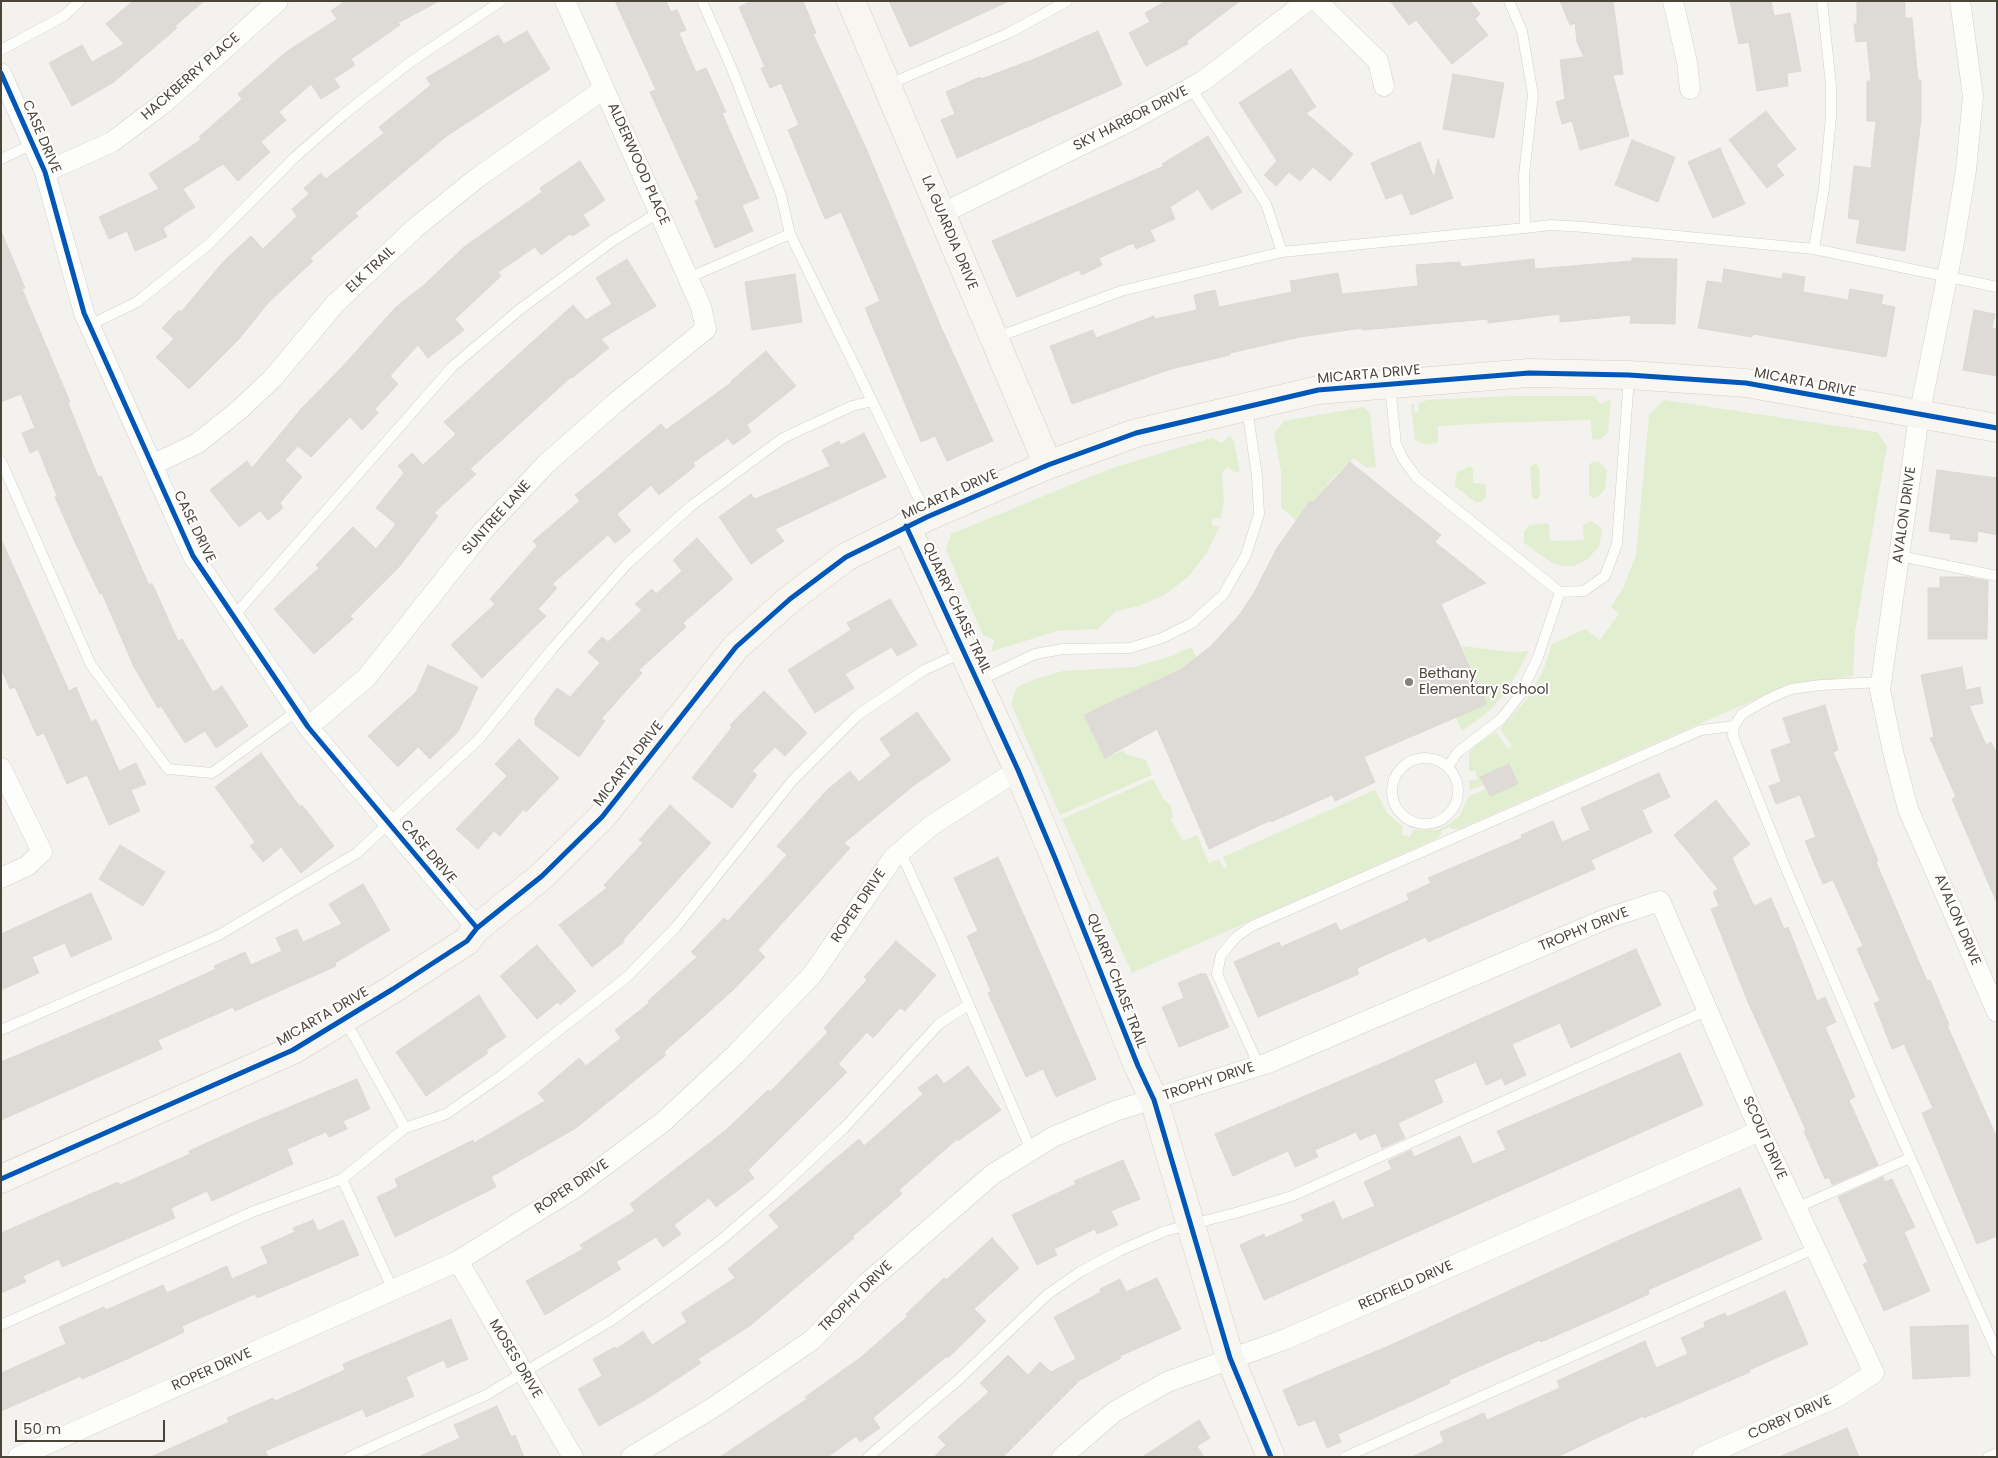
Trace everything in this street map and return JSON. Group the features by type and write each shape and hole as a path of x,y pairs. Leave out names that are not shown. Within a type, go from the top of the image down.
{"street":[{"name":"HACKBERRY PLACE","path":"45,172 112,142 165,102 278,1"},
{"name":"ALDERWOOD PLACE","path":"565,1 701,307 706,329"},
{"name":"LA GUARDIA DRIVE","path":"851,1 1048,465"},
{"name":"SKY HARBOR DRIVE","path":"940,214 1128,122 1192,88 1307,1"},
{"path":"1317,1 1378,61 1384,86"},
{"path":"1673,1 1687,62 1690,89"},
{"name":"AVALON DRIVE","path":"1960,1 1973,96 1966,170 1919,416 1880,690 1908,809 1997,1012"},
{"name":"CASE DRIVE","path":"1,73 45,172 84,313 193,556 303,719 477,928"},
{"name":"ELK TRAIL","path":"152,465 198,443 239,410 272,379 334,304 415,228 477,178 604,89"},
{"name":"SUNTREE LANE","path":"303,719 366,678 483,531 546,464 614,404 706,329"},
{"name":"MICARTA DRIVE","path":"1,1179 293,1050 467,941 477,928 542,876 602,817 736,647 790,599 846,557 917,522 1048,465 1136,433 1246,405 1318,390 1529,373 1629,375 1746,383 1919,416 1997,428"},
{"name":"QUARRY CHASE TRAIL","path":"917,522 964,652 1018,770 1138,1066 1154,1100 1230,1358 1271,1457"},
{"path":"1,768 42,852 27,866 1,878"},
{"name":"ROPER DRIVE","path":"18,1457 458,1261 573,1189 663,1122 734,1055 812,975 893,858 932,825 1018,770"},
{"name":"TROPHY DRIVE","path":"631,1457 714,1407 812,1340 866,1284 993,1174 1053,1137 1115,1111 1259,1066 1608,918 1660,901"},
{"name":"SCOUT DRIVE","path":"1660,901 1760,1131 1874,1373"},
{"name":"REDFIELD DRIVE","path":"1062,1457 1114,1412 1167,1382 1302,1332 1760,1131"},
{"name":"MOSES DRIVE","path":"458,1261 573,1457"},
{"name":"CORBY DRIVE","path":"1702,1457 1837,1397 1874,1373"}],"lane":[{"path":"1,50 64,16 80,1"},
{"path":"90,325 137,302 210,244 294,158 342,115 409,63 501,1"},
{"path":"702,1 732,69 782,195 790,234 872,401 917,522"},
{"path":"886,85 1009,33 1067,1"},
{"path":"1510,1 1522,30 1533,95 1524,175 1525,228"},
{"path":"1814,249 1824,188 1831,117 1830,75 1822,1"},
{"path":"1192,88 1266,204 1282,252"},
{"path":"1,158 33,144"},
{"path":"233,617 452,368 527,304 611,242 659,212"},
{"path":"994,338 1121,290 1282,252 1551,225 1814,249 1997,287"},
{"path":"688,278 790,234"},
{"path":"1390,383 1396,444 1402,459 1417,478 1560,592 1584,591 1605,576 1617,544 1629,375"},
{"path":"1,1030 220,936 357,853 478,739 552,649 628,563 691,506 783,438 852,406 872,401"},
{"path":"977,682 1035,654 1062,649 1130,648 1162,638 1192,623 1222,595 1246,555 1259,514 1257,476 1246,405"},
{"path":"1,461 91,664 168,769 212,773 303,719"},
{"path":"1900,556 1997,576"},
{"path":"1448,766 1458,752 1501,719 1520,695 1538,657 1560,592"},
{"path":"1,1324 252,1212 342,1179 405,1128 446,1114 502,1075 628,977 676,927 792,781 858,715 924,670 964,652"},
{"path":"1882,682 1821,685 1791,689 1768,698 1742,714 1734,726 1733,736 1910,1158 1997,1352"},
{"path":"1259,1066 1218,974 1221,955 1236,936 1261,922 1702,730 1734,726"},
{"path":"1424,757 1437,760 1448,766 1455,777 1458,790 1456,802 1449,813 1438,821 1426,824 1412,822 1402,815 1394,804 1391,792 1394,779 1400,768 1411,760 1424,757"},
{"path":"900,852 1031,1150"},
{"path":"349,1457 486,1395 612,1320 721,1240 844,1128 939,1024 968,1005"},
{"path":"868,1457 957,1381 1048,1294 1080,1272 1119,1250 1190,1223 1239,1212 1292,1196 1708,1010"},
{"path":"344,1019 405,1128"},
{"path":"1796,1208 1910,1158"},
{"path":"342,1179 393,1290"},
{"path":"1345,1457 1816,1248"},
{"path":"1988,1457 1997,1453"}],"green space":[{"path":"1510,396 1594,396 1600,404 1611,400 1608,433 1601,439 1592,440 1591,420 1492,423 1438,426 1438,442 1426,445 1415,440 1411,404 1414,404 1414,412 1419,411 1418,404 1427,400"},
{"path":"1664,400 1877,432 1887,446 1855,632 1853,676 1786,686 1459,829 1452,829 1450,827 1441,831 1442,834 1434,840 1132,973 1062,819 1153,779 1164,800 1171,806 1173,818 1170,819 1183,841 1197,835 1209,863 1218,859 1224,868 1227,867 1223,857 1375,790 1387,813 1403,827 1401,834 1410,837 1414,830 1437,830 1449,824 1460,815 1469,796 1486,789 1490,796 1517,784 1509,764 1481,777 1483,785 1470,790 1469,780 1477,780 1476,771 1469,771 1469,753 1476,745 1496,732 1508,749 1512,746 1500,729 1526,700 1543,671 1552,644 1585,629 1600,640 1619,614 1611,607 1623,588 1636,555 1649,415"},
{"path":"1364,407 1370,413 1376,467 1367,468 1354,458 1333,478 1312,503 1310,501 1296,520 1281,508 1281,471 1274,434 1284,421"},
{"path":"1230,435 1234,441 1240,471 1237,473 1227,467 1222,474 1224,499 1221,519 1213,518 1211,525 1219,527 1207,553 1188,577 1164,595 1139,606 1116,611 1098,629 1056,631 991,652 994,640 983,635 946,550 951,534 1112,468 1212,438 1222,443"},
{"path":"1593,461 1599,462 1607,470 1605,489 1598,497 1592,498 1589,494 1589,465"},
{"path":"1536,463 1539,468 1540,496 1536,500 1532,497 1530,466"},
{"path":"1470,466 1473,469 1473,483 1486,484 1486,497 1482,502 1475,502 1457,488 1455,484 1457,472"},
{"path":"1591,521 1600,527 1602,531 1599,546 1588,559 1573,566 1552,563 1524,543 1524,531 1530,525 1546,523 1549,525 1550,541 1584,540 1583,525"},
{"path":"1462,646 1511,652 1529,651 1506,693 1487,713 1462,731 1455,716 1487,704"},
{"path":"1191,647 1197,658 1182,669 1084,715 1105,758 1124,750 1125,754 1146,760 1152,775 1060,815 1011,704 1017,687 1063,671 1134,667 1172,656"}],"building":[{"path":"133,1 204,1 175,26 177,28 114,82 72,106 49,63 82,45 92,62 124,44 106,24"},
{"path":"345,1 439,1 398,23 400,25 351,59 355,65 334,79 340,87 321,99 311,84 279,112 286,120 261,142 270,152 238,181 223,164 183,189 195,207 163,228 167,237 135,251 127,231 109,239 99,217 159,189 149,174 202,139 199,137 242,99 238,94 286,52 337,19 331,11"},
{"path":"615,1 666,1 671,12 677,10 686,30 679,33 696,72 706,68 726,112 722,113 759,198 742,205 753,231 715,248 695,201 699,199 650,92 656,90"},
{"path":"752,1 803,1 816,33 813,34 865,146 941,327 993,441 947,461 935,436 921,442 865,308 880,301 841,212 825,219 788,130 799,125 781,83 770,88 761,68 765,67 739,7"},
{"path":"889,1 1009,1 910,47"},
{"path":"1166,1 1240,1 1187,41 1188,44 1146,66 1129,33 1150,22 1145,13"},
{"path":"1390,1 1470,1 1480,14 1475,19 1488,35 1452,64 1416,20 1409,25"},
{"path":"1560,1 1613,1 1623,74 1613,75 1629,136 1580,150 1572,121 1562,124 1556,102 1565,99 1560,60 1584,57 1577,42 1575,23 1570,25"},
{"path":"1730,1 1771,1 1774,16 1790,13 1801,71 1787,73 1788,86 1757,91 1749,42 1739,44"},
{"path":"1857,1 1905,1 1905,18 1912,18 1918,80 1921,80 1921,119 1905,251 1856,243 1860,220 1848,218 1854,166 1871,168 1876,121 1867,121 1867,81 1871,81 1867,41 1856,42 1854,24 1857,24"},
{"path":"527,31 550,69 448,135 355,213 358,216 310,258 313,261 269,302 239,339 189,389 156,357 174,339 162,328 179,310 181,312 224,261 251,236 263,249 297,216 292,209 309,194 304,188 321,173 326,179 384,133 379,127 431,85 426,78 498,35 504,44"},
{"path":"1098,31 1122,85 957,158 941,120 955,114 946,92 980,77 981,79 1037,58"},
{"path":"1291,69 1316,107 1306,113 1353,154 1330,181 1313,167 1300,181 1289,172 1276,186 1264,175 1277,161 1239,103"},
{"path":"1453,74 1504,83 1494,138 1443,129"},
{"path":"1766,111 1796,149 1776,165 1784,175 1767,188 1729,140"},
{"path":"1208,136 1242,192 1211,210 1198,189 1170,207 1175,219 1150,230 1155,241 1136,249 1133,243 1099,258 1102,265 1082,275 1079,270 1017,297 992,241 1164,166 1162,164"},
{"path":"1632,140 1675,157 1658,202 1615,185"},
{"path":"1420,142 1434,178 1438,159 1453,198 1411,215 1402,193 1386,199 1371,163"},
{"path":"1720,148 1745,204 1713,218 1688,162"},
{"path":"580,161 605,200 583,215 590,225 572,236 570,234 541,255 535,247 498,272 501,276 455,319 464,330 428,358 418,345 390,376 398,384 375,409 378,413 362,430 350,417 311,457 298,446 285,460 302,477 280,503 283,508 268,520 260,511 239,527 210,490 247,461 252,468 301,409 396,307 425,284 464,247 542,192 540,188"},
{"path":"1,231 25,288 22,289 70,402 68,403 98,477 101,476 149,585 152,583 178,641 182,639 213,692 222,686 248,726 216,748 205,731 185,743 161,706 158,708 134,667 102,593 100,594 74,540 55,497 57,496 38,449 30,453 22,433 35,428 21,394 1,402"},
{"path":"1632,258 1677,259 1675,324 1630,323 1631,315 1560,322 1560,314 1488,323 1488,319 1362,330 1362,328 1300,337 1230,353 1230,355 1171,369 1072,404 1050,346 1093,330 1096,338 1154,316 1155,319 1197,310 1194,295 1215,290 1219,307 1292,292 1290,281 1338,273 1342,294 1418,286 1416,265 1460,262 1461,267 1534,259 1535,269 1632,261"},
{"path":"627,259 656,306 601,339 609,348 571,377 470,469 476,474 434,513 438,516 399,567 350,616 353,619 314,654 274,609 319,568 316,565 353,527 376,549 396,524 376,508 404,473 398,466 412,453 423,465 456,434 444,422 573,305 586,320 612,304 596,278"},
{"path":"1724,269 1782,279 1783,273 1805,277 1803,292 1848,300 1850,289 1883,295 1881,304 1895,307 1886,357 1753,334 1752,337 1698,328 1707,281 1722,283"},
{"path":"795,274 802,322 752,330 745,282"},
{"path":"1974,310 1995,314 1992,328 1997,329 1997,376 1963,370"},
{"path":"766,351 796,386 747,425 751,432 733,445 728,438 693,463 695,466 659,495 651,485 617,514 631,531 615,543 608,535 552,584 557,588 538,609 546,616 482,678 451,645 495,604 490,599 537,546 533,541 580,501 575,495 661,424 666,430 732,382"},
{"path":"864,433 886,477 775,529 784,541 751,564 719,517 751,494 755,499 830,466 822,450 839,441 841,445"},
{"path":"1350,462 1441,535 1435,542 1486,583 1441,604 1487,704 1364,757 1375,782 1335,801 1332,795 1271,822 1271,820 1209,849 1157,729 1105,758 1084,715 1182,669 1211,646 1240,614 1254,593 1277,548 1310,501 1312,503"},
{"path":"1937,470 1997,478 1997,535 1978,531 1977,542 1950,539 1951,534 1929,531"},
{"path":"697,538 733,579 683,623 686,627 639,670 642,673 601,719 605,721 579,757 535,725 535,718 557,688 570,697 600,663 588,652 602,637 608,642 642,610 635,604 652,589 656,594 682,571 673,560"},
{"path":"1,539 69,691 76,687 91,722 96,719 119,771 136,763 146,784 131,790 140,811 109,825 87,775 67,784 44,733 37,736 15,687 10,689 1,668"},
{"path":"1940,577 1967,577 1988,581 1987,639 1928,639 1928,588 1940,588"},
{"path":"890,599 917,645 897,656 892,647 845,674 854,688 815,713 788,670 851,630 847,623"},
{"path":"428,665 478,687 458,732 430,759 418,747 398,767 368,736 416,692"},
{"path":"1962,667 1966,690 1980,687 1983,703 1969,706 1986,745 1991,742 1997,754 1997,903 1952,799 1956,797 1930,738 1934,737 1921,675"},
{"path":"764,691 807,733 785,756 775,747 752,771 757,775 732,808 692,778 732,727 730,725"},
{"path":"1825,705 1838,750 1833,752 1878,861 1876,862 1927,981 1930,980 1949,1025 1947,1025 1997,1138 1997,1236 1977,1244 1922,1113 1933,1108 1904,1044 1892,1049 1874,1003 1880,1001 1857,949 1863,946 1833,880 1823,884 1805,841 1816,837 1800,795 1776,804 1769,786 1781,782 1771,750 1791,743 1783,718"},
{"path":"917,712 951,760 913,786 844,843 850,848 758,950 765,957 732,991 664,1052 666,1055 576,1128 491,1177 496,1187 395,1237 377,1197 398,1187 395,1179 473,1140 474,1143 545,1101 538,1093 579,1058 586,1066 621,1038 615,1030 649,1003 648,1001 697,957 691,952 724,918 728,921 787,855 777,846 827,790 850,771 859,782 891,755 880,739"},
{"path":"519,739 559,778 526,812 524,809 500,836 494,831 478,849 456,829 507,776 495,764"},
{"path":"261,753 300,807 302,805 334,846 301,873 281,847 263,862 250,846 255,842 215,787"},
{"path":"1509,764 1518,784 1490,796 1480,777"},
{"path":"1659,773 1670,797 1642,810 1652,832 1591,860 1595,869 1428,942 1426,937 1357,968 1359,974 1258,1017 1234,962 1279,942 1281,947 1336,923 1340,931 1409,900 1407,894 1431,883 1428,878 1522,838 1521,835 1553,821 1562,842 1590,830 1581,808"},
{"path":"1716,800 1750,844 1732,858 1754,906 1771,898 1784,929 1788,927 1817,1001 1825,997 1836,1022 1825,1027 1855,1097 1849,1100 1878,1165 1832,1185 1829,1177 1825,1179 1804,1131 1806,1130 1748,1002 1711,909 1719,906 1713,892 1718,889 1674,835"},
{"path":"670,805 711,843 623,940 624,942 592,967 559,925 607,888 604,885 643,843 639,840"},
{"path":"120,845 165,872 143,906 99,879"},
{"path":"998,857 1096,1079 1056,1097 1043,1069 1026,1077 988,993 991,991 967,936 978,931 954,878"},
{"path":"363,884 390,930 335,963 336,966 235,1011 233,1007 158,1040 162,1049 1,1120 1,1062 159,995 216,969 214,966 245,952 251,965 282,951 276,938 297,929 303,942 342,924 329,904"},
{"path":"91,893 112,939 71,957 65,943 32,957 39,973 1,990 1,934"},
{"path":"896,941 936,975 905,1011 900,1008 873,1038 867,1032 838,1064 847,1072 748,1170 754,1178 716,1207 709,1198 674,1225 681,1234 663,1247 656,1237 616,1262 621,1269 545,1315 526,1281 583,1249 580,1245 635,1211 630,1204 726,1130 768,1090 770,1092 828,1032 824,1028 867,980 864,977"},
{"path":"537,945 576,991 560,1005 558,1002 537,1019 500,976"},
{"path":"1636,949 1661,1005 1571,1048 1560,1023 1512,1044 1526,1075 1505,1085 1502,1078 1486,1085 1476,1062 1434,1080 1443,1102 1398,1123 1405,1138 1382,1148 1376,1133 1360,1140 1356,1132 1315,1150 1318,1157 1295,1167 1288,1151 1233,1176 1215,1134 1387,1061"},
{"path":"1200,974 1206,974 1229,1027 1179,1047 1162,1007 1184,998 1178,983"},
{"path":"479,995 506,1037 486,1050 488,1053 426,1096 396,1052"},
{"path":"1680,1053 1703,1105 1264,1300 1240,1245 1264,1234 1265,1238 1304,1221 1301,1215 1334,1201 1342,1220 1375,1206 1364,1182 1392,1169 1388,1161 1411,1150 1414,1157 1460,1136 1473,1164 1506,1150 1497,1131"},
{"path":"968,1066 1001,1110 958,1141 957,1139 899,1190 902,1194 852,1237 854,1238 751,1325 698,1359 701,1363 645,1400 599,1426 578,1389 602,1376 593,1359 615,1347 616,1349 643,1331 652,1345 687,1322 681,1313 735,1278 728,1269 779,1227 769,1215 859,1139 864,1146 923,1094 918,1088 937,1074 944,1084"},
{"path":"357,1079 370,1109 343,1121 347,1129 329,1137 326,1132 287,1149 293,1164 212,1201 207,1191 171,1208 175,1218 62,1267 59,1259 23,1276 26,1282 1,1293 1,1233 118,1182 120,1185 190,1154 189,1151 251,1123"},
{"path":"1123,1160 1140,1199 1111,1211 1118,1225 1097,1234 1095,1229 1054,1249 1057,1255 1037,1265 1012,1215 1076,1184 1074,1181"},
{"path":"1883,1177 1885,1182 1892,1179 1915,1227 1904,1232 1930,1291 1884,1311 1863,1264 1868,1262 1838,1197"},
{"path":"1740,1188 1762,1239 1648,1290 1649,1294 1601,1316 1541,1342 1540,1340 1449,1380 1450,1383 1338,1434 1341,1442 1327,1448 1315,1420 1298,1426 1283,1390 1391,1345 1624,1238"},
{"path":"313,1220 318,1231 343,1220 359,1255 257,1298 255,1294 182,1326 184,1332 127,1359 82,1379 81,1376 1,1411 1,1373 66,1344 59,1327 104,1307 106,1310 163,1285 167,1293 227,1266 232,1279 268,1263 261,1247 295,1232 293,1228"},
{"path":"992,1238 1019,1268 974,1309 986,1321 948,1358 947,1356 873,1418 880,1428 860,1442 856,1436 828,1457 720,1457 807,1399 805,1397 860,1358 908,1316 906,1314 944,1278 946,1280"},
{"path":"1157,1278 1181,1329 1120,1356 1121,1358 1080,1380 1003,1457 934,1457 946,1445 938,1437 989,1392 980,1383 1008,1355 1028,1375 1040,1362 1051,1372 1076,1359 1054,1317 1101,1292 1100,1289 1120,1279 1126,1292"},
{"path":"1785,1291 1808,1344 1749,1370 1750,1372 1644,1418 1643,1416 1557,1457 1412,1457 1444,1442 1440,1432 1484,1413 1487,1420 1560,1388 1557,1381 1645,1341 1656,1368 1688,1354 1681,1338 1705,1327 1704,1322 1725,1313 1727,1317"},
{"path":"451,1319 468,1359 447,1368 444,1360 406,1377 414,1396 366,1417 363,1409 265,1451 268,1457 151,1457 229,1422 227,1418 273,1398 275,1401 345,1370 343,1364"},
{"path":"1968,1325 1970,1376 1913,1379 1910,1327"},
{"path":"497,1406 511,1437 515,1435 524,1457 418,1457 460,1438 454,1425"},
{"path":"1199,1420 1210,1438 1197,1446 1204,1457 1142,1457"},
{"path":"1847,1428 1859,1457 1779,1457"}],"cycle path":[{"path":"1,73 45,172 84,313 193,556 308,727 477,928"},
{"path":"1,1179 293,1050 467,941 477,928 542,876 602,817 736,647 790,599 846,557 927,517 1048,465 1136,433 1318,390 1529,373 1629,375 1746,383 1997,428"},
{"path":"906,526 1018,770 1138,1066 1154,1100 1230,1358 1271,1457"}],"place":[{"name":"Bethany Elementary School","path":"1409,682"}]}
